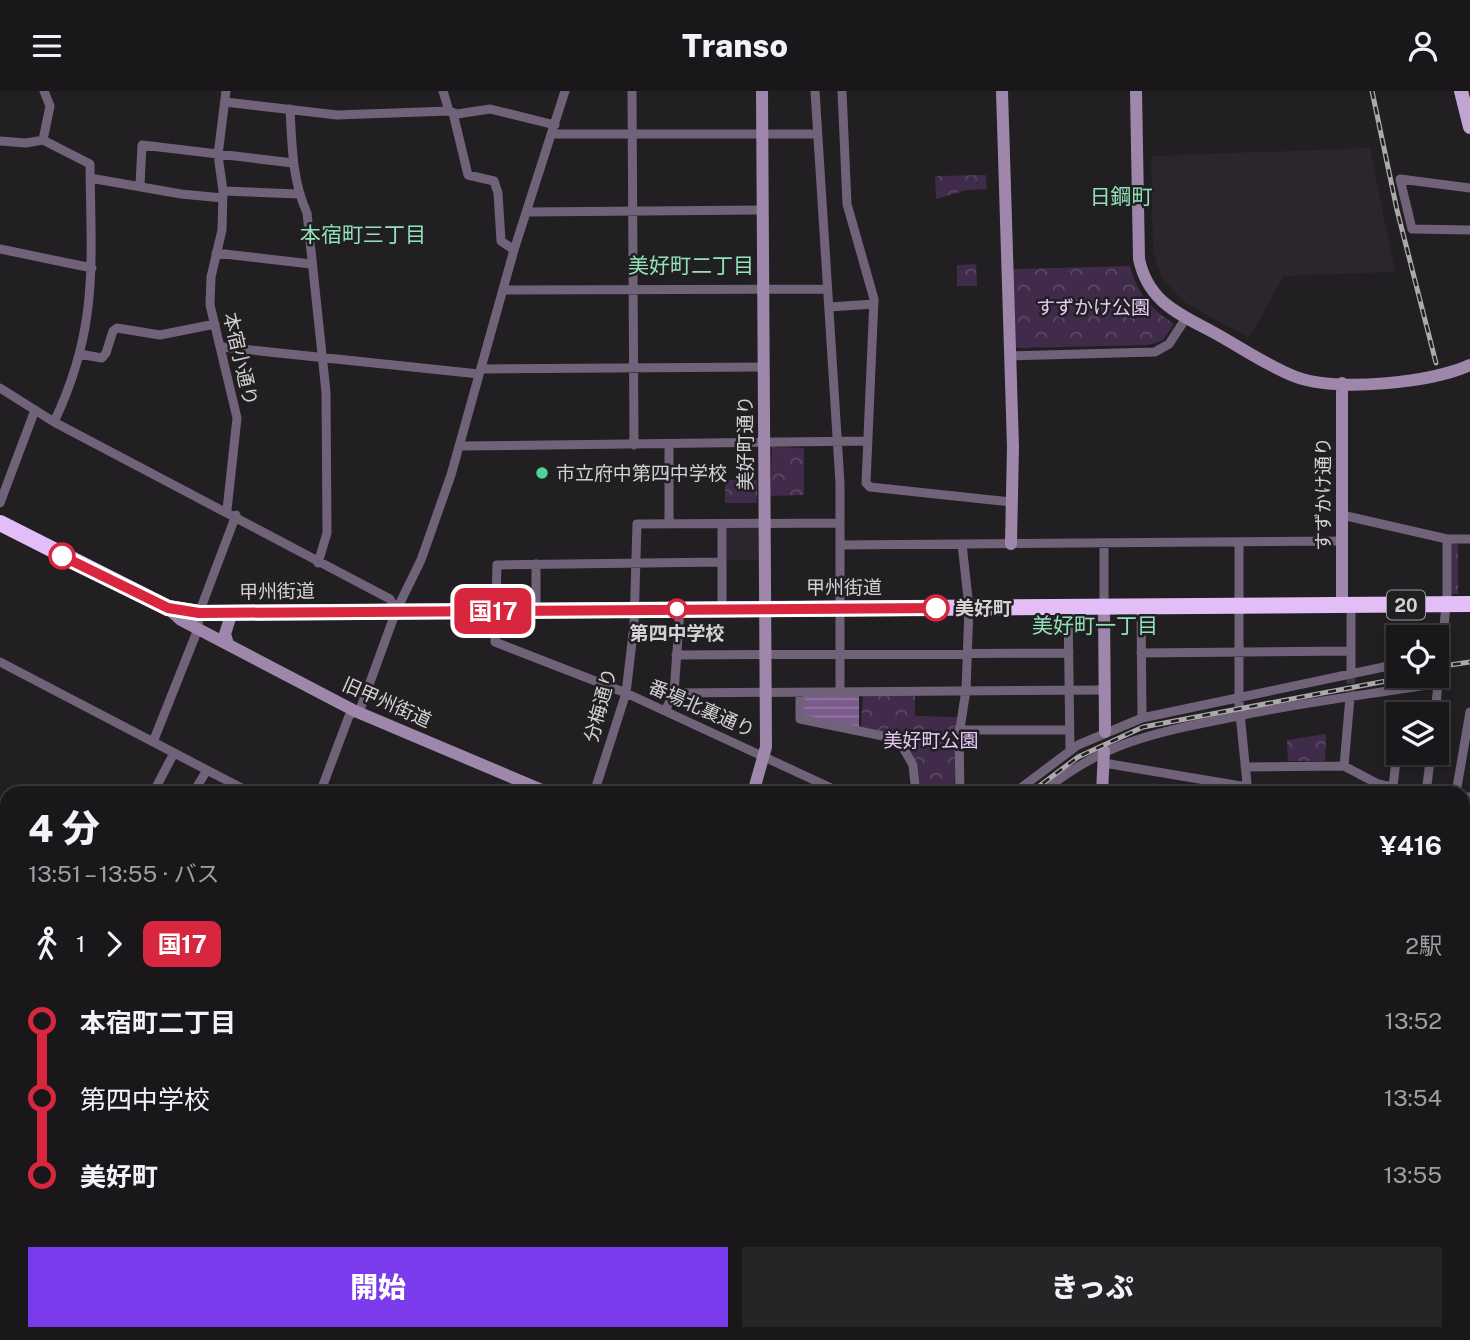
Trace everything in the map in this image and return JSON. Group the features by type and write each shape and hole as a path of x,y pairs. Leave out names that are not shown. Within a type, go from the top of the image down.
{"highway":[{"name":"20","path":"0,523 199,621 225,613"},
{"name":"甲州街道","path":"225,613 1470,604"}],"main road":[{"path":"1461,91 1470,127"}],"street":[{"path":"43,140 50,106 44,91"},
{"name":"本宿小通り","path":"153,742 199,621 231,512 237,418 210,305 216,253 222,230 223,194 218,155 226,91"},
{"path":"443,91 468,175 494,181 498,193 501,241 514,250"},
{"path":"323,786 349,716 361,707 396,611 421,560 460,446 514,250 565,91"},
{"path":"632,91 634,445"},
{"name":"美好町通り","path":"755,786 765,756 766,692 762,91"},
{"path":"815,91 837,443 840,691"},
{"path":"842,91 847,204 874,304 865,479 870,487 1011,502"},
{"path":"1002,91 1013,447 1011,544"},
{"path":"1136,91 1139,259 1147,283 1166,307 1286,373 1312,381 1342,383 1422,380 1446,376 1470,365"},
{"path":"225,102 337,115 490,109 553,129 633,135 817,134"},
{"path":"290,109 293,163 299,194 307,213 323,356 329,491 327,533 318,563"},
{"path":"0,141 26,143 43,140 90,164 92,268 88,322 71,386 54,422"},
{"path":"140,185 142,145 293,163"},
{"path":"90,178 181,194 299,194"},
{"path":"1470,188 1401,179 1412,229 1470,230"},
{"path":"527,212 762,210"},
{"path":"0,249 92,268"},
{"path":"216,253 311,264"},
{"path":"503,290 827,289"},
{"path":"829,307 874,304"},
{"path":"1010,356 1155,352 1169,344 1186,318"},
{"path":"79,354 102,358 113,331 117,328 160,335 215,324"},
{"path":"222,347 480,371 764,367"},
{"name":"すずかけ通り","path":"1342,383 1342,541 1347,605"},
{"path":"0,388 54,422 231,512 318,563 390,599 396,611"},
{"path":"0,503 35,410"},
{"path":"460,446 866,441"},
{"path":"669,445 669,524 840,523"},
{"path":"1342,515 1447,539 1470,539"},
{"name":"分梅通り","path":"596,786 626,693 635,610 637,524 669,524"},
{"path":"722,524 722,609"},
{"path":"1444,625 1447,605 1447,539"},
{"path":"840,545 1342,541"},
{"path":"1239,542 1239,715 1247,786"},
{"path":"1104,543 1105,732"},
{"path":"960,786 960,730 966,690 969,607 962,544"},
{"path":"495,611 497,565 722,562"},
{"path":"536,564 536,611"},
{"path":"1347,605 1352,651 1351,674"},
{"path":"1141,606 1142,718"},
{"path":"1068,607 1070,750"},
{"path":"665,711 674,693 680,609"},
{"name":"番場北裏通り","path":"495,611 495,642 626,693 827,786"},
{"path":"225,613 228,645"},
{"name":"旧甲州街道","path":"199,621 213,636 228,645 355,711 532,786"},
{"path":"1141,653 1352,651"},
{"path":"676,655 1069,653"},
{"path":"0,662 238,786"},
{"path":"1023,786 1070,750 1105,732 1142,718 1386,667"},
{"path":"1050,786 1058,779 1168,729 1407,688"},
{"path":"674,693 1105,689"},
{"path":"800,692 800,719 898,739 913,765 915,786"},
{"path":"1344,766 1350,697"},
{"path":"1458,786 1466,754 1470,712"},
{"path":"960,730 1069,730"},
{"path":"157,786 174,753"},
{"path":"1104,757 1230,786"},
{"path":"1102,786 1104,757"},
{"path":"1394,786 1396,765"},
{"path":"1425,786 1429,765"},
{"path":"1245,767 1344,766 1390,786"},
{"path":"197,786 207,770"}],"shaded area":[{"path":"1370,148 1395,272 1284,276 1249,338 1184,302 1161,277 1153,251 1151,156"},
{"path":"723,525 763,525 763,560 723,560"},
{"path":"803,695 859,695 859,727 803,716"}],"green space":[{"path":"986,175 987,189 967,190 936,199 935,176"},
{"path":"976,264 977,286 957,286 957,265"},
{"name":"すずかけ公園","path":"1130,266 1146,299 1174,324 1163,340 1149,345 1013,348 1012,269"},
{"path":"772,447 804,448 804,495 770,496"},
{"path":"725,480 757,480 757,503 725,503"},
{"path":"1449,542 1458,542 1458,594 1449,594"},
{"name":"美好町公園","path":"915,694 915,716 958,717 954,786 920,786 918,764 901,736 861,727 863,695"},
{"path":"1326,734 1325,761 1288,761 1287,740"}],"tunnel":[{"path":"1350,697 1351,674"}],"railway":[{"path":"1372,91 1397,210 1436,363"},
{"path":"1449,665 1470,662"},
{"path":"1039,786 1078,757 1143,727 1386,681"}],"bus line":[{"name":"国17","path":"62,556 168,608 199,613 936,608"}],"place":[{"name":"市立府中第四中学校","path":"542,473"},
{"name":"美好町","path":"936,608"},
{"name":"第四中学校","path":"677,609"}],"district":[{"name":"日鋼町","path":"1121,196"},
{"name":"本宿町三丁目","path":"363,234"},
{"name":"美好町二丁目","path":"691,265"},
{"name":"美好町一丁目","path":"1095,625"}]}
